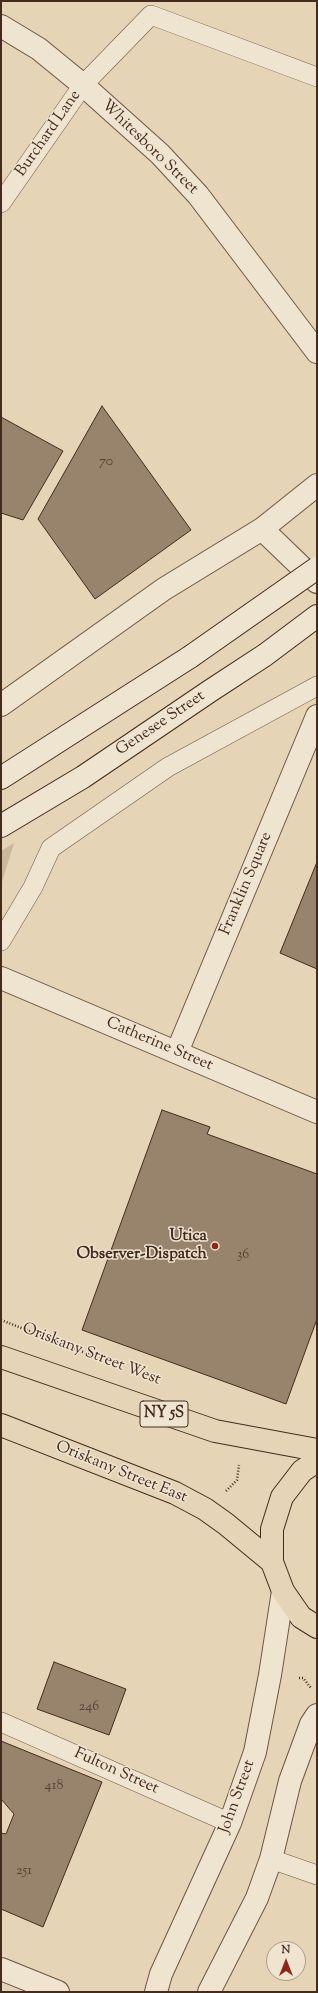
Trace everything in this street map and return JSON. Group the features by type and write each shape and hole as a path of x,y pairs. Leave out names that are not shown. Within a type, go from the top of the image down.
{"main road":[{"name":"NY 5S","path":"8,1360 215,1431 317,1450"},
{"name":"Oriskany Street East","path":"1,1425 175,1493 205,1509 226,1524 272,1562"},
{"path":"317,1461 302,1471 282,1497 272,1529 272,1562 283,1591 301,1616 317,1628"}],"street":[{"name":"Whitesboro Street","path":"1,26 38,49 83,85 160,154 198,195 317,352"},
{"path":"1,705 164,589 262,529 317,485"},
{"path":"262,529 317,582"},
{"path":"1,778 190,658 317,568"},
{"name":"Genesee Street","path":"1,826 83,778 265,655 317,616"},
{"name":"Franklin Square","path":"177,1052 317,716"},
{"name":"Catherine Street","path":"1,978 317,1112"},
{"name":"John Street","path":"156,1992 161,1974 230,1823 255,1752 283,1591"},
{"path":"209,1992 257,1898 271,1859 290,1781 311,1724 317,1715"},
{"path":"1,1969 58,1992"}],"lane":[{"name":"Burchard Lane","path":"1,203 83,85 151,15 317,77"},
{"path":"1,941 33,887 51,848 168,767 317,686"},
{"name":"Fulton Street","path":"1,1722 230,1823"},
{"path":"271,1859 317,1875"}],"path":[{"name":"Oriskany Street West","path":"1,1320 109,1362"},
{"path":"226,1491 237,1480 240,1460"},
{"path":"297,1678 303,1678 312,1689"}],"shaded area":[{"path":"14,843 1,885 1,851"}],"building":[{"path":"102,406 191,530 95,599 38,519"},
{"path":"1,417 63,451 23,520 1,513"},
{"path":"317,862 317,969 280,953"},
{"name":"Utica Observer-Dispatch","path":"162,1110 210,1127 207,1134 317,1174 317,1319 286,1404 82,1330"},
{"path":"54,1662 126,1689 109,1735 37,1709"},
{"path":"1,1741 102,1782 43,1927 1,1909 1,1833 6,1834 14,1814 1,1799"}],"place":[{"name":"Utica Observer-Dispatch","path":"215,1246"}]}
